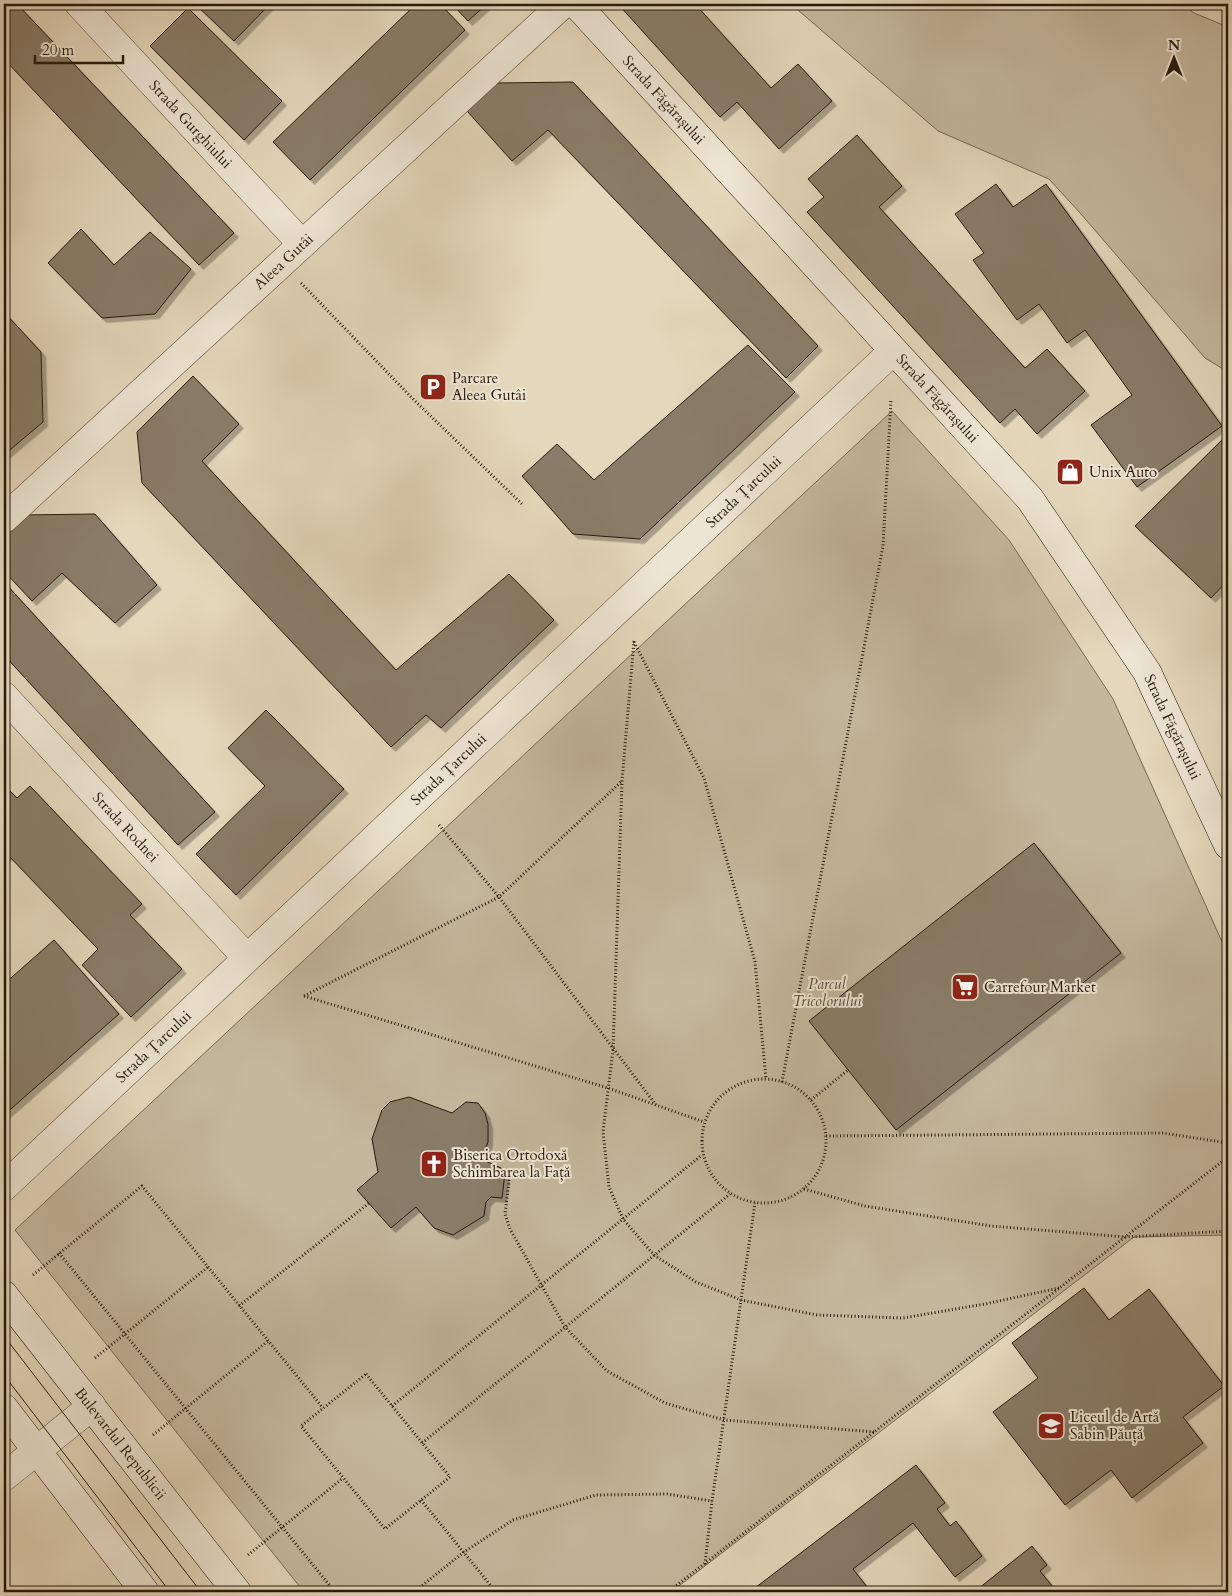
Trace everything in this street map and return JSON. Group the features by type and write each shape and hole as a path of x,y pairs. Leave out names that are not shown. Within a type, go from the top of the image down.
{"street":[{"name":"Strada Gurghiului","path":"79,4 302,244"},
{"name":"Aleea Gutâi","path":"4,519 563,4"},
{"name":"Strada Făgărașului","path":"576,4 1030,500 1147,672 1228,845"},
{"name":"Strada Țarcului","path":"4,1187 893,351"},
{"name":"Strada Rodnei","path":"4,696 247,958"},
{"name":"Bulevardul Republicii","path":"4,1295 237,1592"},
{"path":"4,1477 92,1406"},
{"path":"4,1408 144,1592"}],"path":[{"path":"282,263 414,400 522,504"},
{"path":"782,1082 883,546 891,400"},
{"path":"766,1079 755,962 704,778 634,642 622,781 613,1050 603,1132 609,1187 623,1219 654,1255 696,1282 741,1300 817,1315 903,1318 985,1304 1059,1288"},
{"path":"622,781 499,898 304,996 608,1088 704,1122"},
{"path":"439,824 499,898 656,1105"},
{"path":"811,1100 848,1070"},
{"path":"766,1079 782,1082 798,1089 811,1100 821,1117 826,1136 825,1155 817,1174 804,1189 789,1198 773,1203 755,1203 742,1200 730,1194 712,1177 702,1155 701,1138 704,1122 713,1104 727,1090 745,1081 766,1079"},
{"path":"826,1136 1164,1133 1228,1143"},
{"path":"392,1406 702,1155"},
{"path":"668,1592 1228,1157"},
{"path":"510,1173 504,1214 510,1229 565,1327 608,1371 665,1403 724,1420 875,1432"},
{"path":"33,1275 142,1186 323,1408"},
{"path":"804,1189 865,1206 991,1226 1126,1236 1228,1231"},
{"path":"422,1443 730,1194"},
{"path":"240,1306 369,1203"},
{"path":"705,1564 712,1501 755,1203"},
{"path":"59,1254 334,1592"},
{"path":"95,1358 208,1267"},
{"path":"153,1435 268,1341"},
{"path":"366,1374 450,1477 385,1529 301,1426 323,1408 366,1374"},
{"path":"248,1555 343,1478"},
{"path":"414,1592 464,1552 513,1520 596,1496 667,1494 712,1501"},
{"path":"421,1500 496,1592"}],"green space":[{"path":"791,4 1182,4 1194,13 1228,27 1228,372 1205,358 1049,179 938,131"},
{"name":"Parcul Tricolorului","path":"892,411 1009,540 1113,699 1228,955 1228,1235 1134,1237 671,1592 304,1592 15,1230"}],"building":[{"path":"4,4 17,4 234,233 199,265 4,59"},
{"path":"195,4 270,4 234,41"},
{"path":"416,4 440,4 465,30 310,180 273,142"},
{"path":"452,4 487,4 468,21"},
{"path":"618,4 695,4 771,88 798,64 832,101 779,149 737,102 720,117"},
{"path":"188,8 282,101 244,140 150,46"},
{"path":"573,82 818,346 786,378 548,130 512,161 467,111 497,83"},
{"path":"857,135 902,186 879,207 1025,368 1047,349 1085,391 1037,434 1015,409 1000,423 807,212 824,197 808,179"},
{"path":"996,184 1013,207 1046,184 1222,426 1137,487 1091,425 1132,395 1085,330 1067,343 1039,304 1017,320 973,260 984,253 955,214"},
{"path":"81,229 114,265 150,232 191,269 155,314 102,318 48,263"},
{"path":"4,312 41,352 43,422 4,455"},
{"path":"748,345 795,392 640,539 573,534 522,476 557,444 594,480"},
{"path":"193,376 239,424 202,461 396,670 509,574 554,620 441,728 426,715 391,747 142,483 137,432"},
{"path":"1228,434 1228,580 1211,598 1135,526"},
{"path":"95,514 157,585 115,623 62,573 32,601 4,571 4,533 22,515"},
{"path":"4,582 215,812 178,845 4,655"},
{"path":"266,710 344,789 236,895 196,854 265,786 228,748"},
{"path":"4,785 17,798 30,786 142,904 130,915 182,969 131,1017 82,965 98,949 8,855 4,859"},
{"name":"Carrefour Market","path":"1034,843 1121,953 896,1130 809,1021"},
{"path":"54,940 119,1014 4,1115 4,984"},
{"name":"Biserica Ortodoxă Schimbarea la Față","path":"409,1097 452,1113 466,1102 478,1103 485,1113 488,1124 488,1142 481,1159 501,1168 505,1173 502,1198 491,1197 486,1202 484,1216 453,1235 434,1228 416,1207 391,1228 357,1190 378,1172 372,1139 382,1110 390,1102"},
{"path":"1084,1288 1109,1320 1149,1289 1224,1386 1183,1417 1203,1443 1132,1498 1111,1470 1065,1505 993,1412 1038,1378 1012,1343"},
{"path":"916,1465 945,1503 937,1509 950,1526 956,1521 982,1556 955,1577 913,1523 853,1569 871,1592 751,1591"},
{"path":"1032,1546 1047,1565 1040,1571 1057,1592 974,1592"}],"tram line":[{"path":"4,1336 201,1592"},
{"path":"4,1375 170,1592"}],"place":[{"name":"Parcare Aleea Gutâi","path":"433,387"},
{"name":"Unix Auto","path":"1070,472"},
{"name":"Carrefour Market","path":"965,987"},
{"name":"Biserica Ortodoxă Schimbarea la Față","path":"434,1164"},
{"name":"Liceul de Artă Sabin Păuță","path":"1051,1426"}]}
